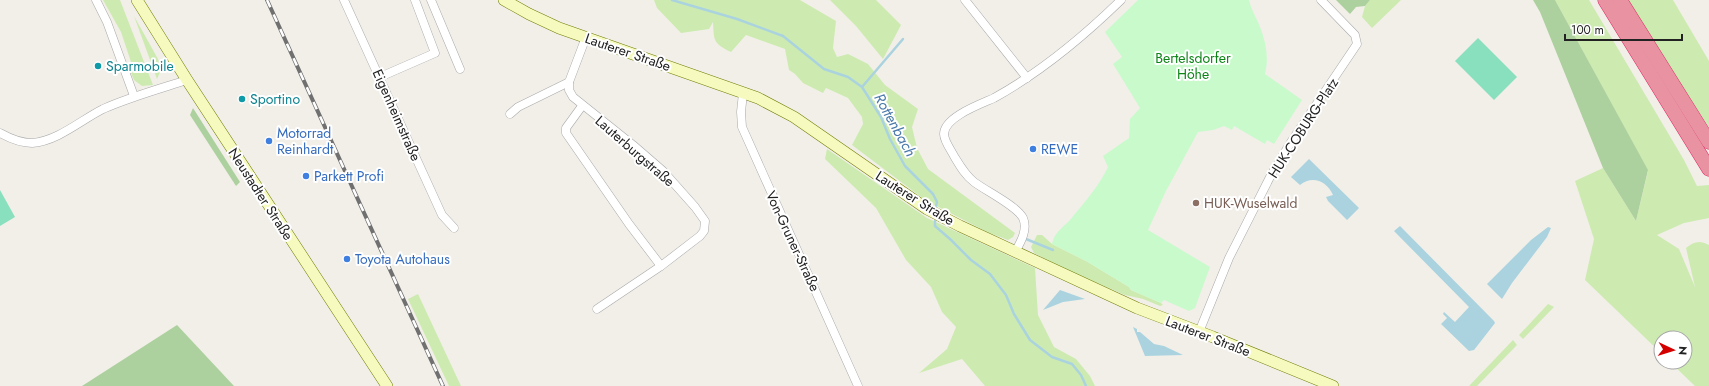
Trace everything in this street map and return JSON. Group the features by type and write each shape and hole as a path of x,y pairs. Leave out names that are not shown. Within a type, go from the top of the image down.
{"highway":[{"path":"1605,0 1709,169"},
{"path":"1620,0 1709,142"}],"street":[{"path":"96,0 107,22 134,96"},
{"name":"Neustadter Straße","path":"137,0 187,80 387,386"},
{"name":"Eigenheimstraße","path":"344,0 442,215 454,228"},
{"path":"380,77 434,54 416,0"},
{"path":"431,0 460,69"},
{"name":"Lauterer Straße","path":"504,0 545,22 758,98 794,117 927,209 1015,252 1137,308 1333,386"},
{"path":"965,0 1027,78"},
{"path":"1015,252 1024,234 1023,217 1017,211 984,189 964,173 949,147 944,134 948,124 958,116 1027,78 1072,45 1121,0"},
{"name":"HUK-COBURG-Platz","path":"1199,332 1229,258 1259,197 1291,142 1357,44 1355,35 1321,0"},
{"path":"510,114 518,107 569,82 586,37"},
{"path":"0,133 22,142 32,143 49,139 102,110 134,96 187,80"},
{"name":"Lauterburgstraße","path":"569,82 569,90 573,97 582,106 633,145 663,171 704,217 706,225 700,236 661,266 596,309"},
{"name":"Von-Gruner-Straße","path":"743,93 741,112 742,127 858,386"},
{"name":"Lauterburgstraße","path":"582,106 566,128 566,134 629,224 661,266"}],"green space":[{"path":"103,0 120,0 153,85 142,86 134,80 131,73 132,65 121,32"},
{"path":"654,0 800,0 836,21 833,48 837,57 848,54 868,64 885,85 918,109 912,127 917,148 928,169 1015,233 1013,237 1008,240 987,232 925,200 852,145 863,124 862,117 848,98 826,88 823,93 803,83 789,70 785,49 746,35 731,52 718,44 716,41 714,37 713,22 709,29 681,33 657,8"},
{"path":"830,0 876,0 901,25 883,59 856,26"},
{"name":"Bertelsdorfer Höhe","path":"1138,0 1249,0 1265,44 1267,62 1265,74 1302,100 1274,144 1267,140 1265,144 1234,126 1232,130 1224,126 1213,130 1198,132 1166,191 1148,230 1210,267 1195,308 1189,311 1164,300 1161,303 1131,290 1129,287 1086,261 1052,244 1056,234 1070,220 1096,188 1108,167 1103,156 1129,138 1130,119 1140,108 1113,64 1122,57 1105,32"},
{"path":"1336,0 1370,0 1365,6 1356,7 1350,14"},
{"path":"1370,0 1401,0 1372,28 1362,17 1365,6"},
{"path":"1533,0 1555,0 1648,170 1636,221 1603,168 1540,12"},
{"path":"1555,0 1589,0 1684,160 1697,186 1709,185 1709,218 1684,223 1657,235 1679,249 1695,287 1686,248 1697,242 1703,242 1709,245 1709,386 1695,386 1678,370 1693,370 1693,330 1653,330 1653,345 1585,280 1594,239 1575,181 1603,168 1636,221 1648,171"},
{"path":"1627,0 1673,0 1709,61 1709,127 1677,80"},
{"path":"134,16 158,59 161,70 157,79"},
{"path":"1478,38 1517,77 1494,100 1455,61"},
{"path":"193,108 240,182 236,186 190,115"},
{"path":"827,149 927,218 1035,268 1038,315 1054,347 1076,359 1090,376 1095,386 985,386 962,359 919,373 947,349 956,327 942,312 931,287 906,260 876,208 825,159"},
{"path":"0,190 15,217 0,226"},
{"path":"1037,235 1042,235 1052,244 1086,261 1129,287 1131,290 1163,305 1160,306 1143,299 1125,295 1060,267 1034,253 1031,247"},
{"path":"418,294 461,386 449,386 408,299"},
{"path":"1548,304 1554,307 1523,339 1519,335"},
{"path":"177,325 234,386 82,386"},
{"path":"1513,340 1517,345 1477,386 1469,386"}],"water":[{"path":"1309,159 1359,208 1347,220 1328,201 1326,197 1333,195 1327,186 1314,180 1309,180 1300,185 1291,177"},
{"path":"1400,226 1494,321 1495,323 1474,350 1469,351 1441,324 1447,318 1443,314 1444,312 1455,322 1469,307 1394,231"},
{"path":"1548,227 1551,228 1547,237 1512,283 1502,299 1487,284 1531,240"},
{"path":"1060,290 1085,299 1063,302 1043,310"},
{"path":"1133,327 1137,329 1137,332 1140,332 1154,344 1164,346 1183,355 1145,356"}],"waterway":[{"name":"Rottenbach","path":"672,0 737,19 783,36 824,69 848,77 862,87 881,117 890,139 905,166 933,194 937,202 936,206"},
{"path":"862,87 903,39"},
{"name":"Rottenbach","path":"935,221 935,226 971,260 990,274 1006,295 1014,314 1030,340 1052,357 1072,364 1081,375 1086,386"},
{"name":"Rottenbach","path":"1026,239 1053,250"}],"railway":[{"path":"267,0 443,386"}],"place":[{"name":"Sparmobile","path":"98,66"},
{"name":"Sportino","path":"242,99"},
{"name":"Motorrad Reinhardt","path":"269,141"},
{"name":"REWE","path":"1033,149"},
{"name":"Parkett Profi","path":"306,176"},
{"name":"HUK-Wuselwald","path":"1196,203"},
{"name":"Toyota Autohaus","path":"347,259"}]}
